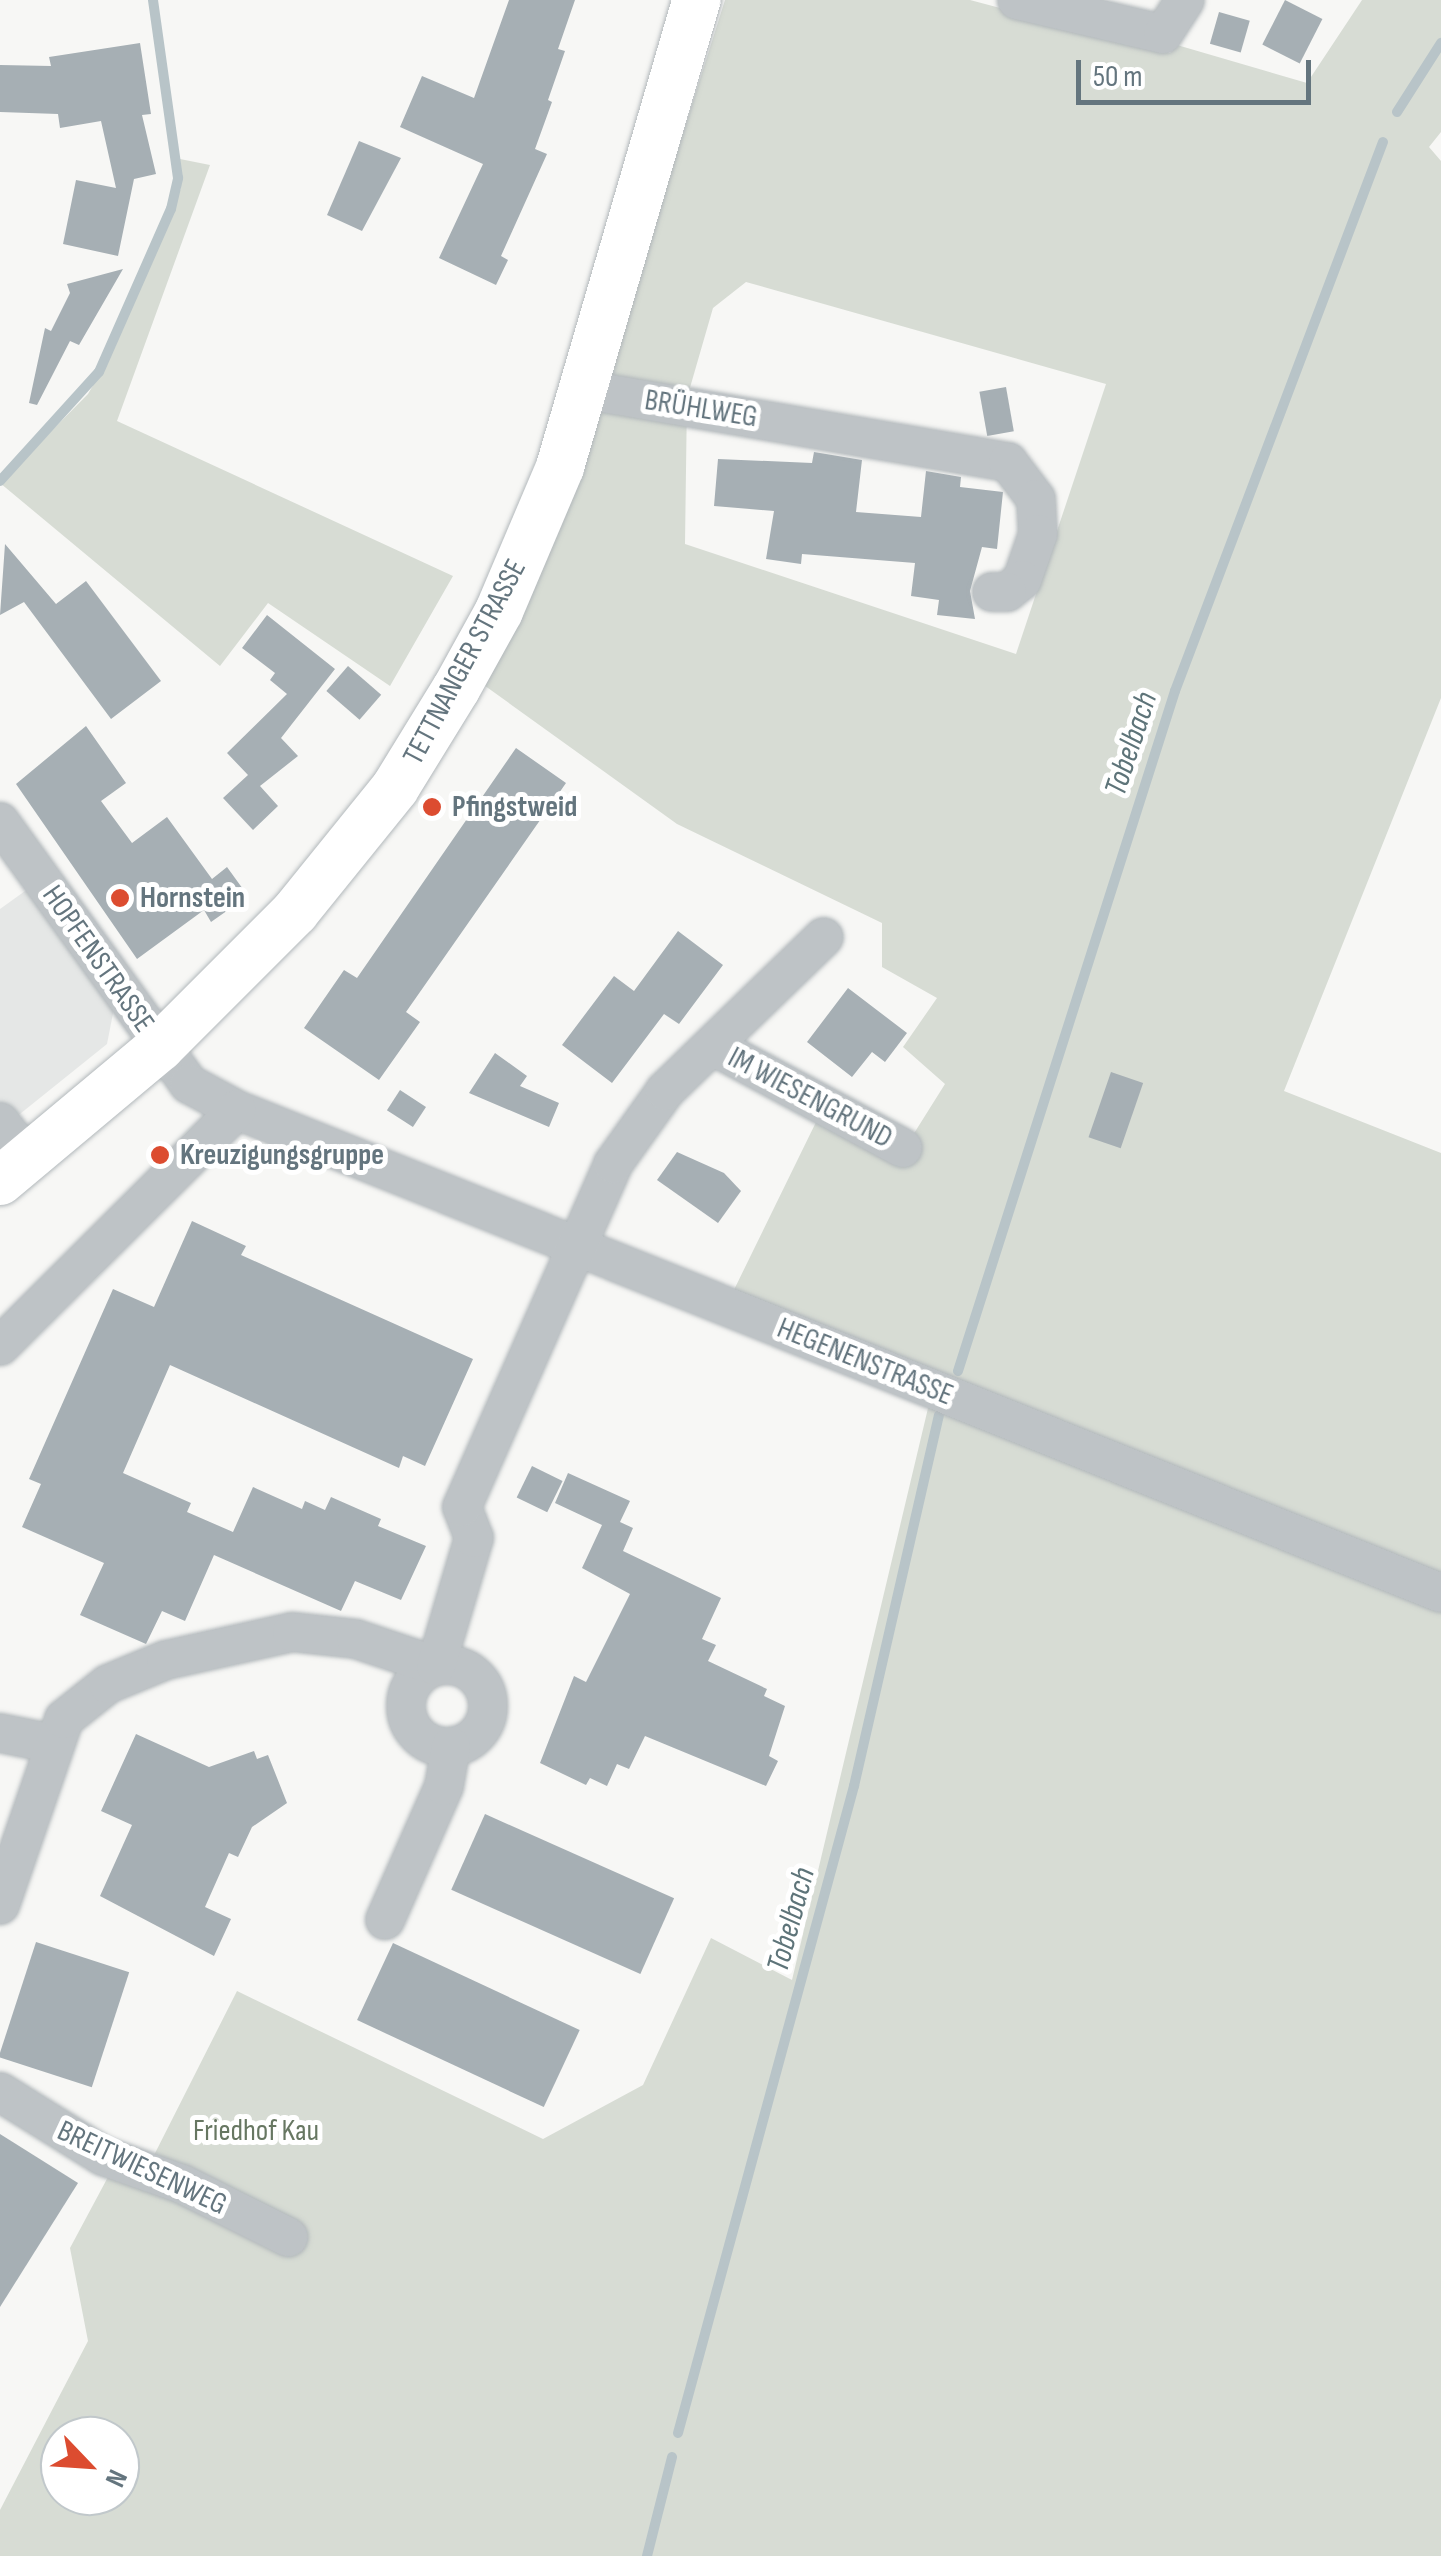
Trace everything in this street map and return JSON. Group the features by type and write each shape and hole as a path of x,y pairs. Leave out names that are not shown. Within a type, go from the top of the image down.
{"main road":[{"name":"TETTNANGER STRASSE","path":"15,1171 160,1047 295,912 403,775 499,611 586,390 698,0"}],"street":[{"path":"1017,0 1162,34 1185,0"},
{"name":"BRÜHLWEG","path":"586,390 1008,462 1036,499 1038,534 1022,580 1007,592 992,592"},
{"name":"HOPFENSTRASSE","path":"0,822 160,1047"},
{"name":"IM WIESENGRUND","path":"576,1250 613,1164 665,1091 716,1048 824,937"},
{"name":"HEGENENSTRASSE","path":"160,1047 189,1084 238,1110 576,1250 1441,1593"},
{"name":"IM WIESENGRUND","path":"716,1048 903,1148"},
{"path":"0,1346 238,1110"},
{"path":"0,1122 15,1171"},
{"path":"0,1905 64,1719 108,1684 250,1637 292,1632 356,1639 436,1666 474,1675 488,1702 478,1732 451,1746 421,1737 407,1709 416,1680 436,1666 474,1538 462,1507 576,1250"},
{"path":"0,1733 54,1744"},
{"path":"385,1920 444,1786 451,1746"},
{"name":"BREITWIESENWEG","path":"0,2092 103,2156 182,2184 288,2237"}],"shaded area":[{"path":"32,886 115,1003 107,1044 0,1130 0,909"}],"green space":[{"path":"725,0 970,0 1170,53 1177,45 1307,83 1362,0 1441,0 1441,132 1429,147 1441,161 1441,698 1284,1091 1441,1153 1441,1579 729,1300 819,1116 896,1162 945,1084 903,1047 937,998 882,967 882,923 677,824 481,683 593,418","holes":["746,282 1106,384 1016,654 685,544 687,398 713,308"]},
{"path":"180,159 210,165 117,421 453,576 390,686 268,603 220,666 0,483 88,394 115,347 181,188"},
{"name":"Friedhof Kau","path":"929,1404 1441,1607 1441,2556 0,2556 0,2510 40,2433 40,2516 140,2516 140,2416 49,2416 88,2341 70,2248 116,2162 145,2173 237,1991 543,2139 643,2085 711,1938 792,1980"}],"building":[{"path":"509,0 575,0 558,49 565,51 548,100 552,102 535,149 547,154 501,256 508,260 496,285 439,258 483,164 400,127 422,76 474,98"},
{"path":"1285,0 1322,19 1300,64 1262,45"},
{"path":"1219,12 1250,21 1241,53 1210,44"},
{"path":"140,43 151,114 142,115 156,174 134,179 118,256 63,244 76,180 116,188 101,121 60,128 58,114 0,112 0,65 51,66 49,57"},
{"path":"359,141 401,158 362,231 327,215"},
{"path":"123,269 79,345 70,341 37,405 29,403 45,328 51,331 70,293 67,284"},
{"path":"1006,387 1014,431 987,436 979,392"},
{"path":"814,452 862,460 856,512 921,517 926,471 961,477 960,487 1003,492 997,549 982,547 970,591 975,619 937,615 939,600 911,596 915,563 802,554 801,564 766,559 774,511 714,506 718,459 812,463"},
{"path":"5,544 56,604 86,581 161,681 111,719 24,602 0,615"},
{"path":"267,615 335,669 281,738 298,756 260,786 278,806 253,830 223,798 248,775 227,753 287,694 270,680 275,673 242,648"},
{"path":"348,666 381,695 360,720 326,691"},
{"path":"86,726 126,783 101,801 132,843 167,817 212,879 227,867 248,896 211,922 204,910 137,959 16,784"},
{"path":"516,748 566,783 406,1012 420,1022 379,1080 304,1028 344,970 357,978"},
{"path":"678,931 723,965 679,1024 664,1014 612,1083 562,1045 614,976 634,991"},
{"path":"848,988 907,1033 885,1062 872,1052 852,1077 807,1042"},
{"path":"495,1053 527,1076 520,1086 559,1103 549,1127 469,1093"},
{"path":"1111,1072 1143,1083 1121,1148 1089,1137"},
{"path":"400,1090 426,1107 413,1127 387,1110"},
{"path":"677,1152 724,1173 741,1191 718,1223 657,1180"},
{"path":"192,1221 246,1246 241,1255 473,1359 425,1466 403,1456 399,1468 170,1365 123,1473 191,1503 187,1512 233,1532 253,1487 302,1509 305,1501 325,1510 331,1497 381,1519 378,1526 426,1546 401,1600 355,1581 341,1611 214,1555 185,1621 162,1611 146,1644 80,1615 104,1563 22,1527 41,1484 29,1479 113,1289 154,1307"},
{"path":"532,1466 563,1481 547,1512 517,1497"},
{"path":"568,1473 630,1501 620,1522 633,1528 623,1551 721,1598 702,1639 716,1645 708,1661 767,1689 764,1696 785,1706 769,1756 778,1761 766,1786 645,1736 629,1769 617,1764 607,1786 590,1778 586,1785 540,1763 574,1676 586,1682 630,1594 582,1568 602,1525 555,1503"},
{"path":"136,1734 209,1767 254,1751 257,1759 268,1755 287,1803 252,1827 238,1857 229,1853 205,1907 231,1919 214,1956 100,1896 132,1825 101,1811"},
{"path":"485,1814 674,1898 640,1974 451,1890"},
{"path":"36,1942 129,1972 92,2087 0,2058"},
{"path":"393,1943 580,2030 544,2107 357,2020"},
{"path":"0,2134 78,2183 0,2307"}],"waterway":[{"path":"0,481 99,372 171,209 178,178 153,0"},
{"name":"Tobelbach","path":"1397,112 1441,43"},
{"name":"Tobelbach","path":"958,1371 1175,691 1383,142"},
{"name":"Tobelbach","path":"678,2433 854,1786 939,1416"},
{"name":"Tobelbach","path":"647,2556 672,2457"}],"place":[{"name":"Pfingstweid","path":"432,807"},
{"name":"Hornstein","path":"120,898"},
{"name":"Kreuzigungsgruppe","path":"160,1155"}]}
